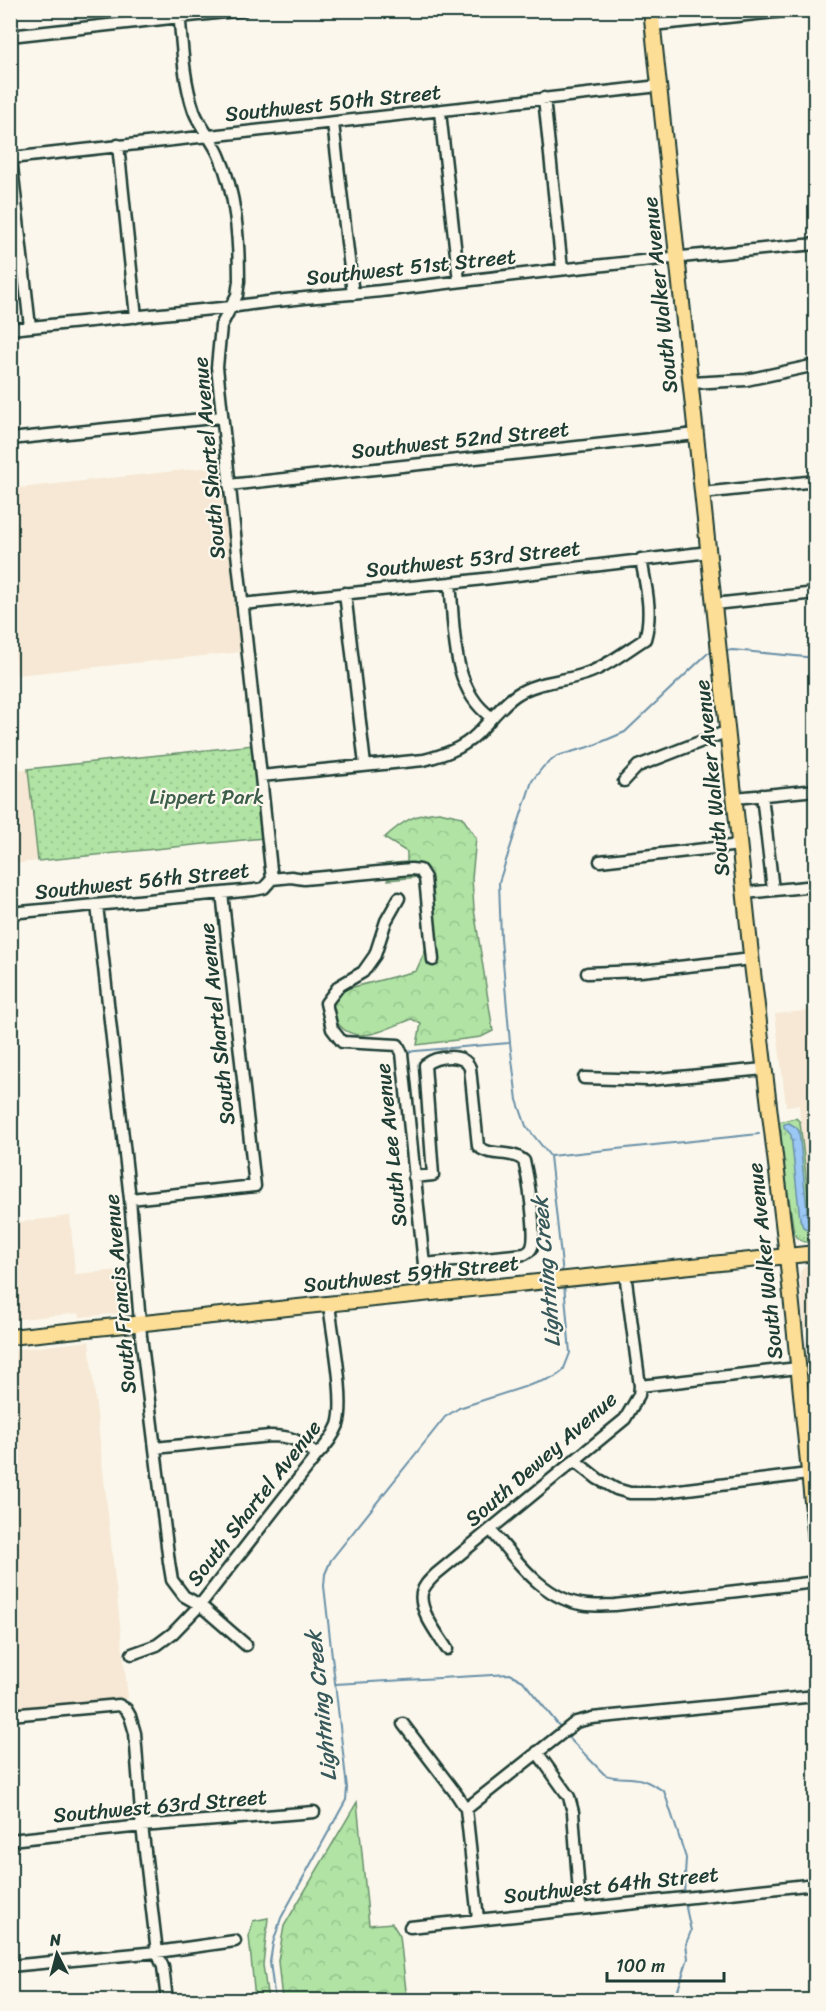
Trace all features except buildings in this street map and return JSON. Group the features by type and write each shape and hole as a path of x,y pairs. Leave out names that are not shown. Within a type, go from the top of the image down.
{"main road":[{"name":"South Walker Avenue","path":"651,18 764,1070 787,1256 816,1541"},
{"name":"Southwest 59th Street","path":"10,1337 816,1253"}],"street":[{"path":"10,36 179,14 243,10"},
{"path":"651,18 794,10"},
{"name":"South Shartel Avenue","path":"179,14 186,82 194,109 207,137 218,152 232,190 239,265 237,295 221,326 217,367 272,879"},
{"name":"Southwest 50th Street","path":"11,158 659,86"},
{"path":"544,98 562,269"},
{"path":"440,112 459,281"},
{"path":"333,123 353,294"},
{"path":"118,145 136,317"},
{"path":"11,158 30,327"},
{"name":"Southwest 51st Street","path":"10,329 353,294 677,256 816,244"},
{"path":"691,383 746,380 816,365"},
{"path":"10,439 222,417"},
{"name":"Southwest 52nd Street","path":"229,485 696,434"},
{"path":"702,493 816,481"},
{"name":"Southwest 53rd Street","path":"242,604 450,583 709,552"},
{"path":"261,776 424,760 447,754 462,746 515,696 531,687 589,673 645,639 649,625 649,604 641,560"},
{"path":"450,583 458,662 463,679 469,693 482,711 491,717"},
{"path":"345,593 365,765"},
{"path":"714,604 816,593"},
{"path":"624,781 638,766 728,731"},
{"path":"735,798 816,789"},
{"path":"762,795 773,890"},
{"path":"600,861 740,845"},
{"path":"272,879 291,877 304,879 420,870 425,878 433,960"},
{"name":"Southwest 56th Street","path":"10,913 264,888 272,879"},
{"path":"745,894 816,886"},
{"name":"South Shartel Avenue","path":"130,1199 255,1186 222,893"},
{"name":"South Lee Avenue","path":"399,898 386,921 375,955 363,972 339,986 326,1003 332,1029 342,1042 398,1045 402,1053 427,1293"},
{"name":"South Francis Avenue","path":"97,906 168,1562 172,1580 184,1596 200,1605 246,1645"},
{"path":"587,973 641,971 752,959"},
{"path":"414,1177 434,1175 425,1068 434,1060 462,1058 466,1060 470,1068 478,1146 484,1152 516,1156 524,1161 531,1206 533,1242 529,1252 525,1254 423,1264"},
{"path":"584,1078 648,1080 764,1070"},
{"name":"South Dewey Avenue","path":"447,1649 429,1620 421,1596 426,1585 436,1574 625,1419 639,1395 640,1386 626,1272"},
{"name":"South Shartel Avenue","path":"132,1654 157,1645 173,1633 200,1605 328,1444 338,1425 340,1414 329,1304"},
{"path":"640,1386 798,1368"},
{"path":"155,1448 286,1436 298,1441 317,1455"},
{"path":"574,1460 598,1479 630,1493 656,1493 808,1474"},
{"path":"491,1530 523,1569 550,1592 586,1605 615,1605 816,1582"},
{"path":"466,1809 576,1722 591,1718 816,1695"},
{"path":"10,1714 118,1705 126,1709 130,1716 135,1733 142,1826 157,1952 163,1967 168,2001"},
{"path":"403,1724 466,1809 478,1919"},
{"path":"537,1752 569,1797 573,1812 580,1908"},
{"name":"Southwest 63rd Street","path":"10,1840 142,1826 314,1812"},
{"name":"Southwest 64th Street","path":"410,1927 816,1884"},
{"path":"10,1966 157,1952 235,1941"}],"shaded area":[{"path":"222,466 241,652 17,675 10,618 10,489"},
{"path":"28,769 38,861 11,864 11,770"},
{"path":"815,1010 815,1226 808,1220 799,1105 786,1106 775,1014"},
{"path":"70,1216 75,1274 132,1269 134,1310 80,1317 79,1313 11,1320 10,1223"},
{"path":"815,1264 815,1327 804,1328 800,1272 805,1266"},
{"path":"89,1341 128,1698 11,1709 11,1350"}],"green space":[{"name":"Lippert Park","path":"253,745 263,838 38,861 28,769"},
{"path":"439,812 462,817 476,838 472,878 474,909 493,1031 481,1037 417,1045 421,1024 412,1019 367,1035 347,1032 338,1024 331,1012 342,990 416,971 426,949 419,877 388,880 385,864 407,862 407,852 384,838 409,819"},
{"path":"796,1118 800,1122 809,1203 815,1205 815,1242 803,1242 794,1233 778,1126 779,1122"},
{"path":"357,1802 369,1925 392,1923 400,1936 407,2000 282,2000 278,1961 284,1926"},
{"path":"268,1918 263,1965 268,2000 255,2000 249,1936 253,1921"}],"water":[{"path":"789,1123 799,1131 808,1220 815,1226 815,1234 803,1227 800,1219 791,1135 784,1127 784,1124"}],"waterway":[{"name":"Lightning Creek","path":"724,651 816,658"},
{"name":"Lightning Creek","path":"563,1275 550,1156 526,1126 517,1100 501,939 499,882 532,781 543,767 557,756 592,746 625,732 708,653 713,652"},
{"path":"404,1052 509,1043"},
{"path":"550,1156 759,1134"},
{"name":"Lightning Creek","path":"275,2000 270,1962 281,1918 346,1800 347,1788 324,1586 325,1574 331,1560 445,1417 459,1408 555,1377 563,1371 570,1353 564,1284"},
{"path":"335,1684 510,1674 523,1681 560,1727"},
{"path":"566,1735 604,1774 642,1780 664,1791 686,1858 684,1894"},
{"path":"676,2000 688,1958 686,1944 691,1931 685,1903"}]}
